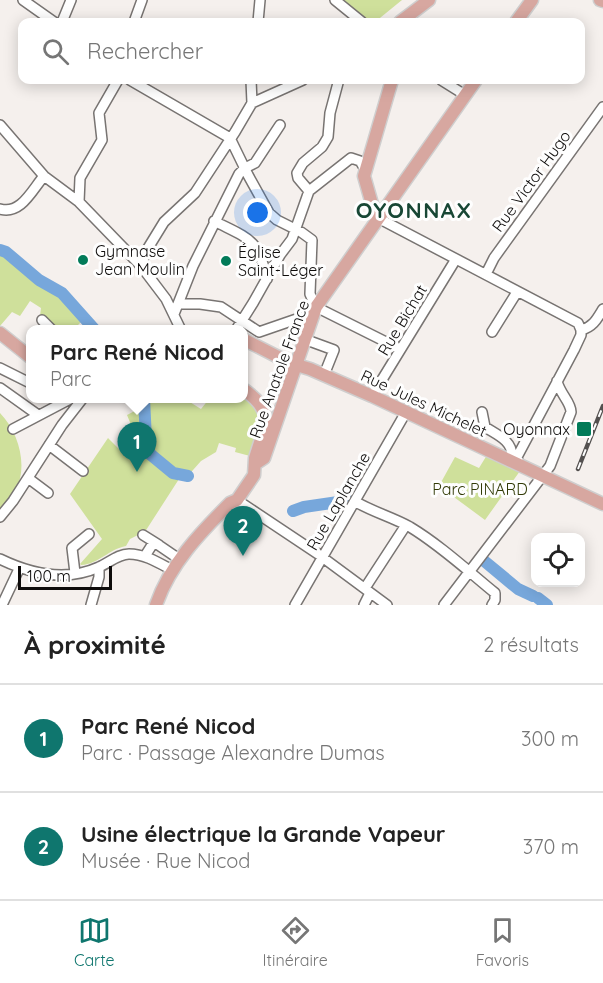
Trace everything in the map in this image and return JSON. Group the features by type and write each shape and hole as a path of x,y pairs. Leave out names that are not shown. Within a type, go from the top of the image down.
{"main road":[{"path":"408,18 429,0"},
{"path":"519,18 532,0"},
{"path":"378,218 364,176 391,84"},
{"name":"Rue Anatole France","path":"156,605 176,565 218,514 237,500 253,477 255,464 264,458 315,310 473,84"},
{"path":"0,333 26,354"},
{"name":"Rue Jules Michelet","path":"248,341 296,365 324,375 518,461 542,476 603,504"},
{"path":"248,393 258,402 266,419 255,464"}],"street":[{"path":"23,0 48,18"},
{"path":"64,18 71,0"},
{"path":"135,18 142,0"},
{"path":"258,18 260,0"},
{"path":"335,0 357,18"},
{"path":"79,202 80,178 102,140 99,113 116,84"},
{"path":"137,84 231,140 269,213 312,240 310,294 315,310"},
{"path":"141,266 145,253 164,222 195,193 231,140 252,102 252,84"},
{"path":"252,102 294,84"},
{"path":"309,191 298,178 297,173 303,163 322,147 328,137 330,113 338,84"},
{"path":"447,84 465,95"},
{"name":"Rue Victor Hugo","path":"486,274 494,258 603,108"},
{"path":"0,125 44,176 79,202 141,266 176,309 180,325"},
{"path":"176,309 193,266 239,174 255,163 280,125"},
{"path":"240,325 280,255 292,239 309,191 351,158 360,161 365,169"},
{"path":"0,209 7,211 16,209 44,176"},
{"path":"378,218 578,323 581,335 518,461 512,456 512,448 506,439 485,427 482,412"},
{"path":"214,222 253,243 262,256 267,279"},
{"name":"Rue Bichat","path":"372,396 456,259"},
{"path":"492,332 517,292"},
{"path":"176,309 200,304 221,308 238,325"},
{"path":"581,330 590,328 603,309"},
{"path":"248,329 259,332 315,310 398,348"},
{"path":"42,320 47,325"},
{"path":"304,339 333,350 324,375"},
{"path":"0,368 26,381"},
{"path":"444,605 550,466 571,412 570,405 562,396 557,381"},
{"path":"0,388 38,415"},
{"path":"13,429 38,415 69,403"},
{"path":"0,517 13,501 76,403"},
{"name":"Rue Laplanche","path":"294,605 356,502 406,412"},
{"path":"49,446 83,471"},
{"path":"28,478 48,493"},
{"path":"237,500 323,557 387,605"},
{"path":"356,502 406,525 469,572 495,593 492,605"},
{"path":"364,605 368,591 406,525"},
{"path":"75,573 72,548 89,534"},
{"path":"143,535 161,546 176,565"},
{"path":"145,556 152,545 161,546"},
{"path":"0,559 37,574 49,575 75,573 99,567 126,554 145,556 176,565"},
{"path":"92,605 99,577 99,567"},
{"path":"2,605 20,568"}],"green space":[{"path":"345,0 402,0 380,18 366,18 343,2"},
{"path":"0,253 69,301 84,319 78,325 50,325 40,316 41,308 30,301 20,316 12,312 0,326"},
{"path":"248,395 251,398 262,418 250,456 235,452 236,448 219,443 216,452 201,461 185,479 179,479 141,538 138,535 130,539 126,546 93,562 81,565 102,539 70,494 108,438 120,450 133,440 134,432 127,415 150,403 191,403 201,409 206,403 248,403"},
{"path":"0,413 15,436 21,462 21,475 17,488 0,509"},
{"name":"Parc PINARD","path":"487,455 520,471 485,520 439,486 455,457 479,468"}],"waterway":[{"path":"0,250 6,252 39,280 62,293 91,325"},
{"path":"144,403 146,440 150,454 173,473 188,476"},
{"path":"293,511 304,507 352,500"},
{"path":"483,560 518,589 533,596"},
{"path":"538,598 547,605"}],"railway":[{"path":"578,469 603,406"}],"place":[{"name":"Gymnase Jean Moulin","path":"83,260"},
{"name":"Église Saint-Léger","path":"226,261"},
{"name":"Oyonnax","path":"584,429"},
{"name":"Parc René Nicod","path":"137,472"},
{"name":"Usine électrique la Grande Vapeur","path":"243,556"}],"district":[{"name":"OYONNAX","path":"414,210"}]}
